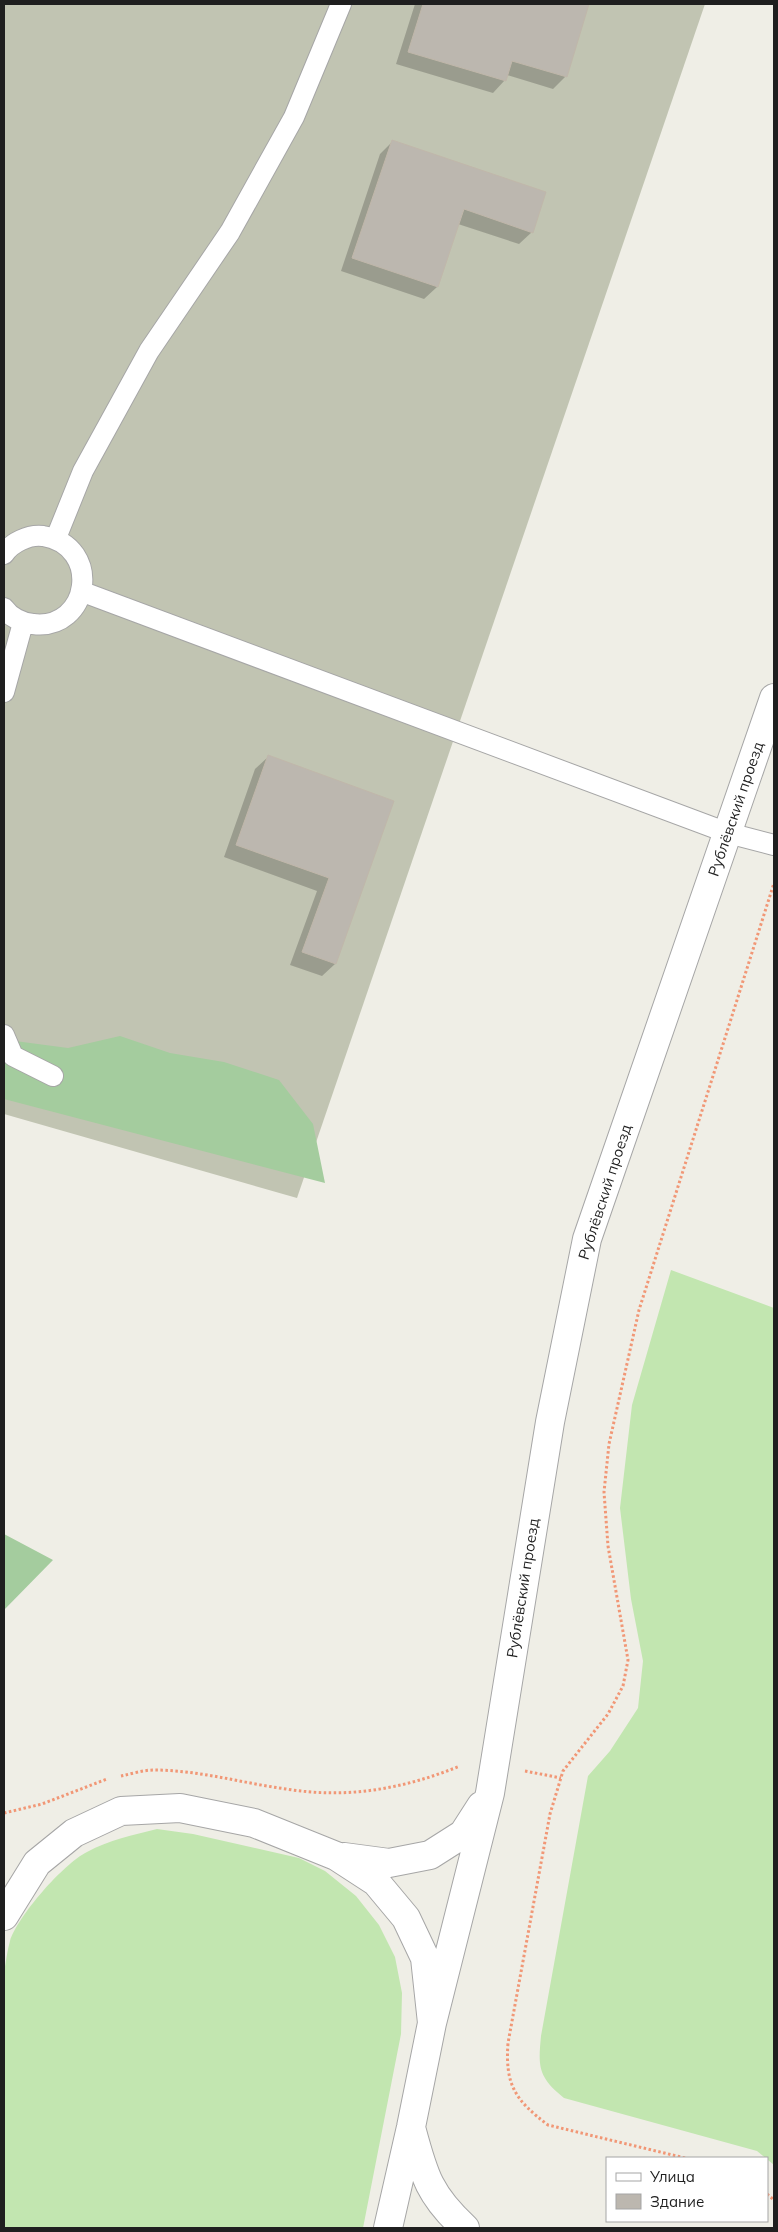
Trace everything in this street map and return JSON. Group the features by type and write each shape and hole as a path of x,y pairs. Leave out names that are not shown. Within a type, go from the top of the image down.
{"street":[{"name":"Рублёвский проезд","path":"432,2023 490,1793 550,1422 587,1239 774,698"},
{"path":"336,1856 389,1863 430,1855 463,1834 490,1793"},
{"path":"4,1878 37,1863 74,1833 121,1811 180,1808 254,1823 336,1856 376,1882 406,1918 425,1958 432,2023 388,2228"},
{"path":"4,1916 37,1863"},
{"path":"411,2127 420,2161 430,2186 445,2210 466,2228"}],"lane":[{"path":"56,538 83,471 149,351 230,232 294,117 341,4"},
{"path":"4,554 10,546 36,535 56,538 73,550 83,570 83,592 68,615 45,625 23,623 4,608"},
{"path":"83,592 728,833 774,845"},
{"path":"4,692 23,623"},
{"path":"4,1035 13,1056 53,1076"}],"path":[{"path":"681,2157 548,2125 519,2099 510,2083 506,2065 508,2043 550,1814 563,1771 608,1714 623,1686 628,1660 608,1546 604,1492 608,1444 639,1310 774,883"},
{"path":"4,1814 42,1804 105,1780 153,1769 198,1774 287,1790 326,1794 379,1790 432,1777 472,1761 561,1778"}],"shaded area":[{"path":"4,4 705,4 297,1198 4,1114"}],"green space":[{"path":"4,1031 15,1041 68,1048 120,1036 170,1053 224,1062 279,1080 313,1124 325,1183 4,1099"},
{"path":"671,1270 774,1308 774,2165 768,2160 768,2157 764,2157 757,2151 564,2098 549,2084 540,2064 541,2036 588,1776 610,1751 638,1708 643,1661 631,1599 620,1508 632,1405"},
{"path":"4,1534 53,1560 4,1610"},
{"path":"157,1829 193,1834 299,1858 325,1871 356,1896 379,1925 395,1957 402,1993 401,2034 363,2228 4,2228 4,1972 10,1941 22,1918 42,1892 77,1858 104,1844"}],"building":[{"path":"423,4 589,4 567,77 512,61 506,81 408,52"},
{"path":"392,140 546,192 533,233 464,209 438,287 352,258"},
{"path":"268,755 394,801 336,964 302,952 329,878 236,845"}]}
